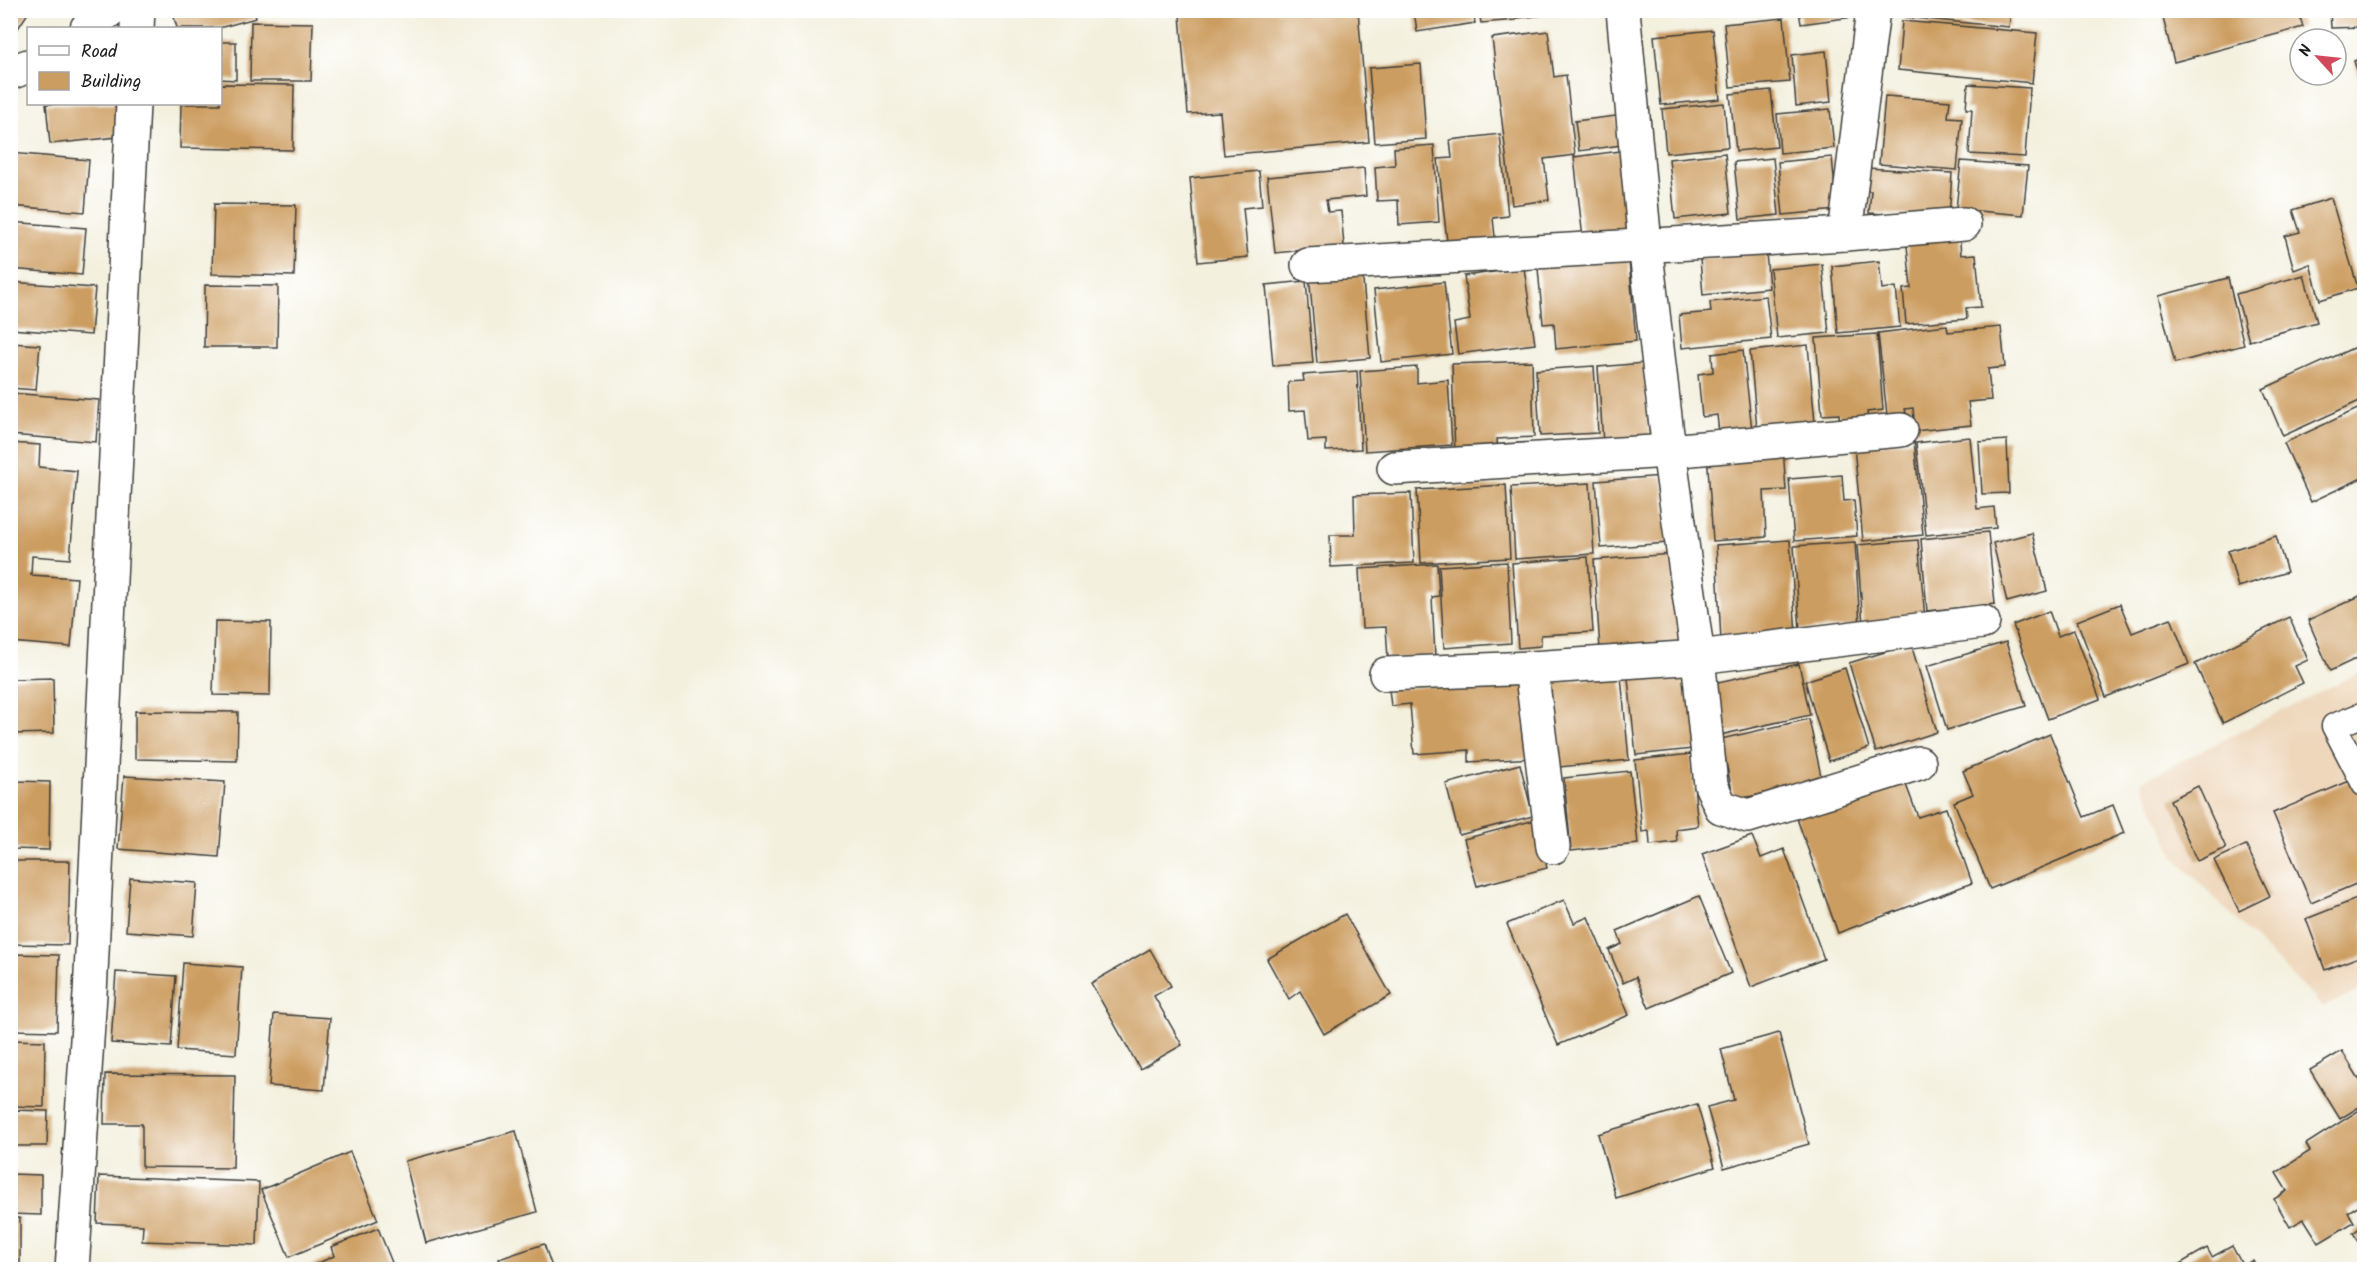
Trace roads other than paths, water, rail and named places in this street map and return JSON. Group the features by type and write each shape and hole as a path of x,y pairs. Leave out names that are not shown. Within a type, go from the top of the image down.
{"street":[{"path":"88,27 110,10"},
{"path":"137,27 138,10"},
{"path":"1623,10 1645,244 1669,451 1698,657 1711,784 1721,807 1748,816 1919,763"},
{"path":"1845,234 1873,10"},
{"path":"10,73 27,66"},
{"path":"72,1269 90,994 133,105"},
{"path":"1308,265 1845,234 1964,224"},
{"path":"1394,468 1669,451 1901,430"},
{"path":"1386,674 1531,668 1698,657 1983,622"},
{"path":"1531,668 1552,847"}],"lane":[{"path":"2364,714 2334,726 2364,784"}]}
